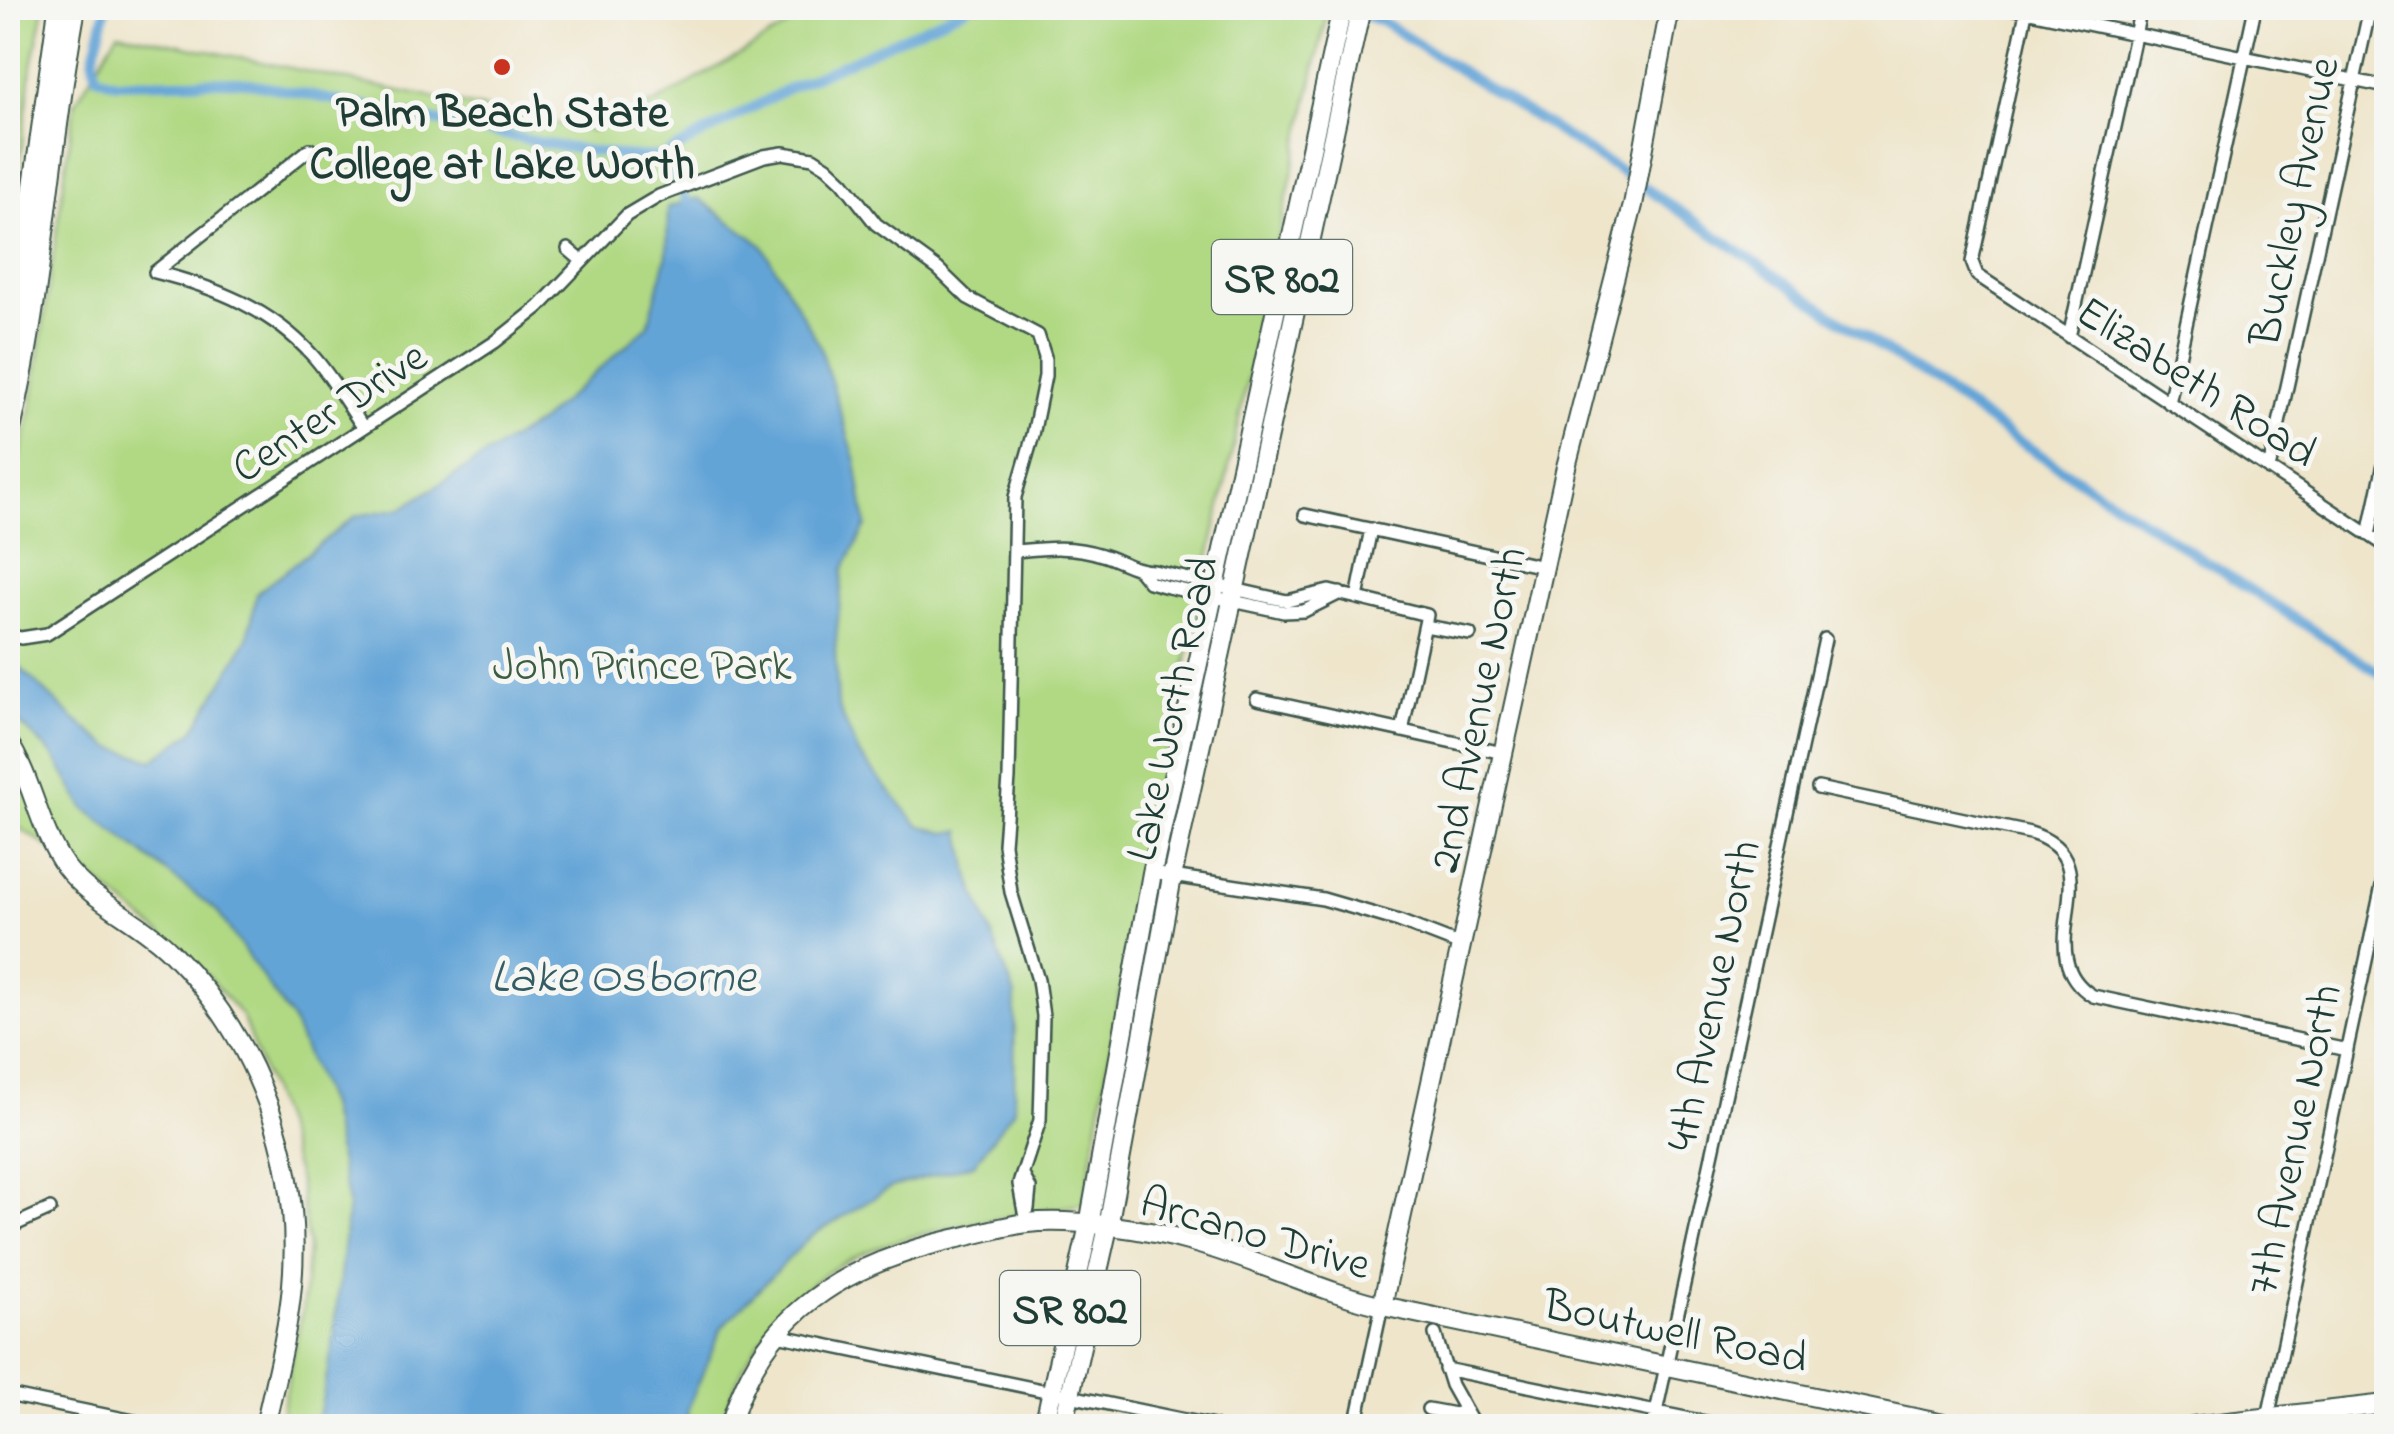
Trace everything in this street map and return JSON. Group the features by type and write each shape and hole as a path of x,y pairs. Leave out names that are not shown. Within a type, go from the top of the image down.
{"street":[{"path":"8,364 58,8"},
{"path":"8,442 32,321 76,8"},
{"name":"Lake Worth Road","path":"1044,1426 1060,1394 1108,1227 1222,592 1342,8"},
{"name":"Lake Worth Road","path":"1063,1426 1060,1394 1152,873 1321,191 1361,8"},
{"name":"2nd Avenue North","path":"1356,1426 1544,567 1632,205 1670,8"},
{"path":"2011,8 2386,87"},
{"path":"2069,337 2141,8"},
{"path":"2169,403 2256,8"},
{"name":"Buckley Avenue","path":"2269,469 2370,8"},
{"name":"Elizabeth Road","path":"2026,9 1973,269 1982,280 2386,546"},
{"path":"1321,103 1323,123 1317,171 1321,191"},
{"path":"310,149 155,272 191,281 255,307 288,330 316,359 363,427"},
{"name":"Center Drive","path":"8,636 47,634 496,342 540,307 628,214 704,178 783,153 812,158 844,182 876,224 938,269 968,298 1038,335 1043,346 1045,376 1014,498 1016,552"},
{"path":"568,249 582,261"},
{"path":"2369,535 2386,454"},
{"path":"1306,515 1544,567"},
{"path":"1357,598 1371,530"},
{"path":"1026,1223 1030,1188 1023,1175 1040,1120 1043,1016 1038,980 1011,892 1004,844 1016,552 1058,546 1075,548 1104,555 1140,571 1149,582 1287,600 1329,591 1427,614 1402,731"},
{"path":"1425,626 1470,634"},
{"name":"4th Avenue North","path":"1653,1426 1824,639"},
{"path":"1258,699 1503,753"},
{"path":"8,742 19,760 50,841 65,865 78,880 169,950 188,971 236,1035 262,1085 284,1153 294,1249 289,1310 265,1426"},
{"path":"1818,788 2030,833 2054,845 2071,875 2065,961 2074,979 2094,996 2347,1050"},
{"name":"7th Avenue North","path":"2266,1422 2386,867"},
{"path":"1152,873 1323,899 1399,921 1461,945"},
{"path":"8,1228 50,1209"},
{"name":"Arcano Drive","path":"730,1426 751,1375 777,1335 808,1302 868,1264 911,1249 1026,1223 1108,1227 1190,1241 1382,1306"},
{"name":"Boutwell Road","path":"1382,1306 1953,1426"},
{"path":"1436,1334 1445,1369 1474,1426"},
{"path":"777,1335 1214,1426"},
{"path":"1445,1369 1725,1426"},
{"path":"8,1395 158,1426"},
{"path":"2192,1426 2266,1422 2386,1404"},
{"path":"1428,1409 1455,1414 1464,1410"}],"green space":[{"path":"8,8 44,8 31,71 8,262"},
{"name":"John Prince Park","path":"819,8 1328,8 1140,877 1084,1204 906,1238 853,1258 826,1274 801,1293 760,1341 731,1396 721,1426 279,1426 303,1306 308,1246 299,1182 282,1122 242,1016 205,973 147,922 83,870 8,820 8,504 31,410 75,103 118,32 592,131 659,101"}],"water":[{"name":"Lake Osborne","path":"698,198 762,245 820,346 856,461 866,526 843,570 835,651 838,706 859,754 918,825 945,833 961,831 970,879 1015,995 1014,1109 974,1164 892,1187 810,1237 722,1327 688,1408 686,1426 317,1426 332,1349 348,1204 328,1105 292,1020 217,911 84,808 54,756 8,712 8,656 74,719 110,747 153,760 194,731 248,638 257,593 356,516 402,508 541,421 648,326 667,254 668,207"}],"waterway":[{"path":"106,8 93,60 97,77 116,83 240,81 558,146 632,157 663,156 787,89 967,8"},
{"path":"1359,14 1381,21 1622,172 2014,438 2386,677"},
{"path":"663,156 687,201"}],"place":[{"name":"Palm Beach State College at Lake Worth","path":"502,67"}]}
